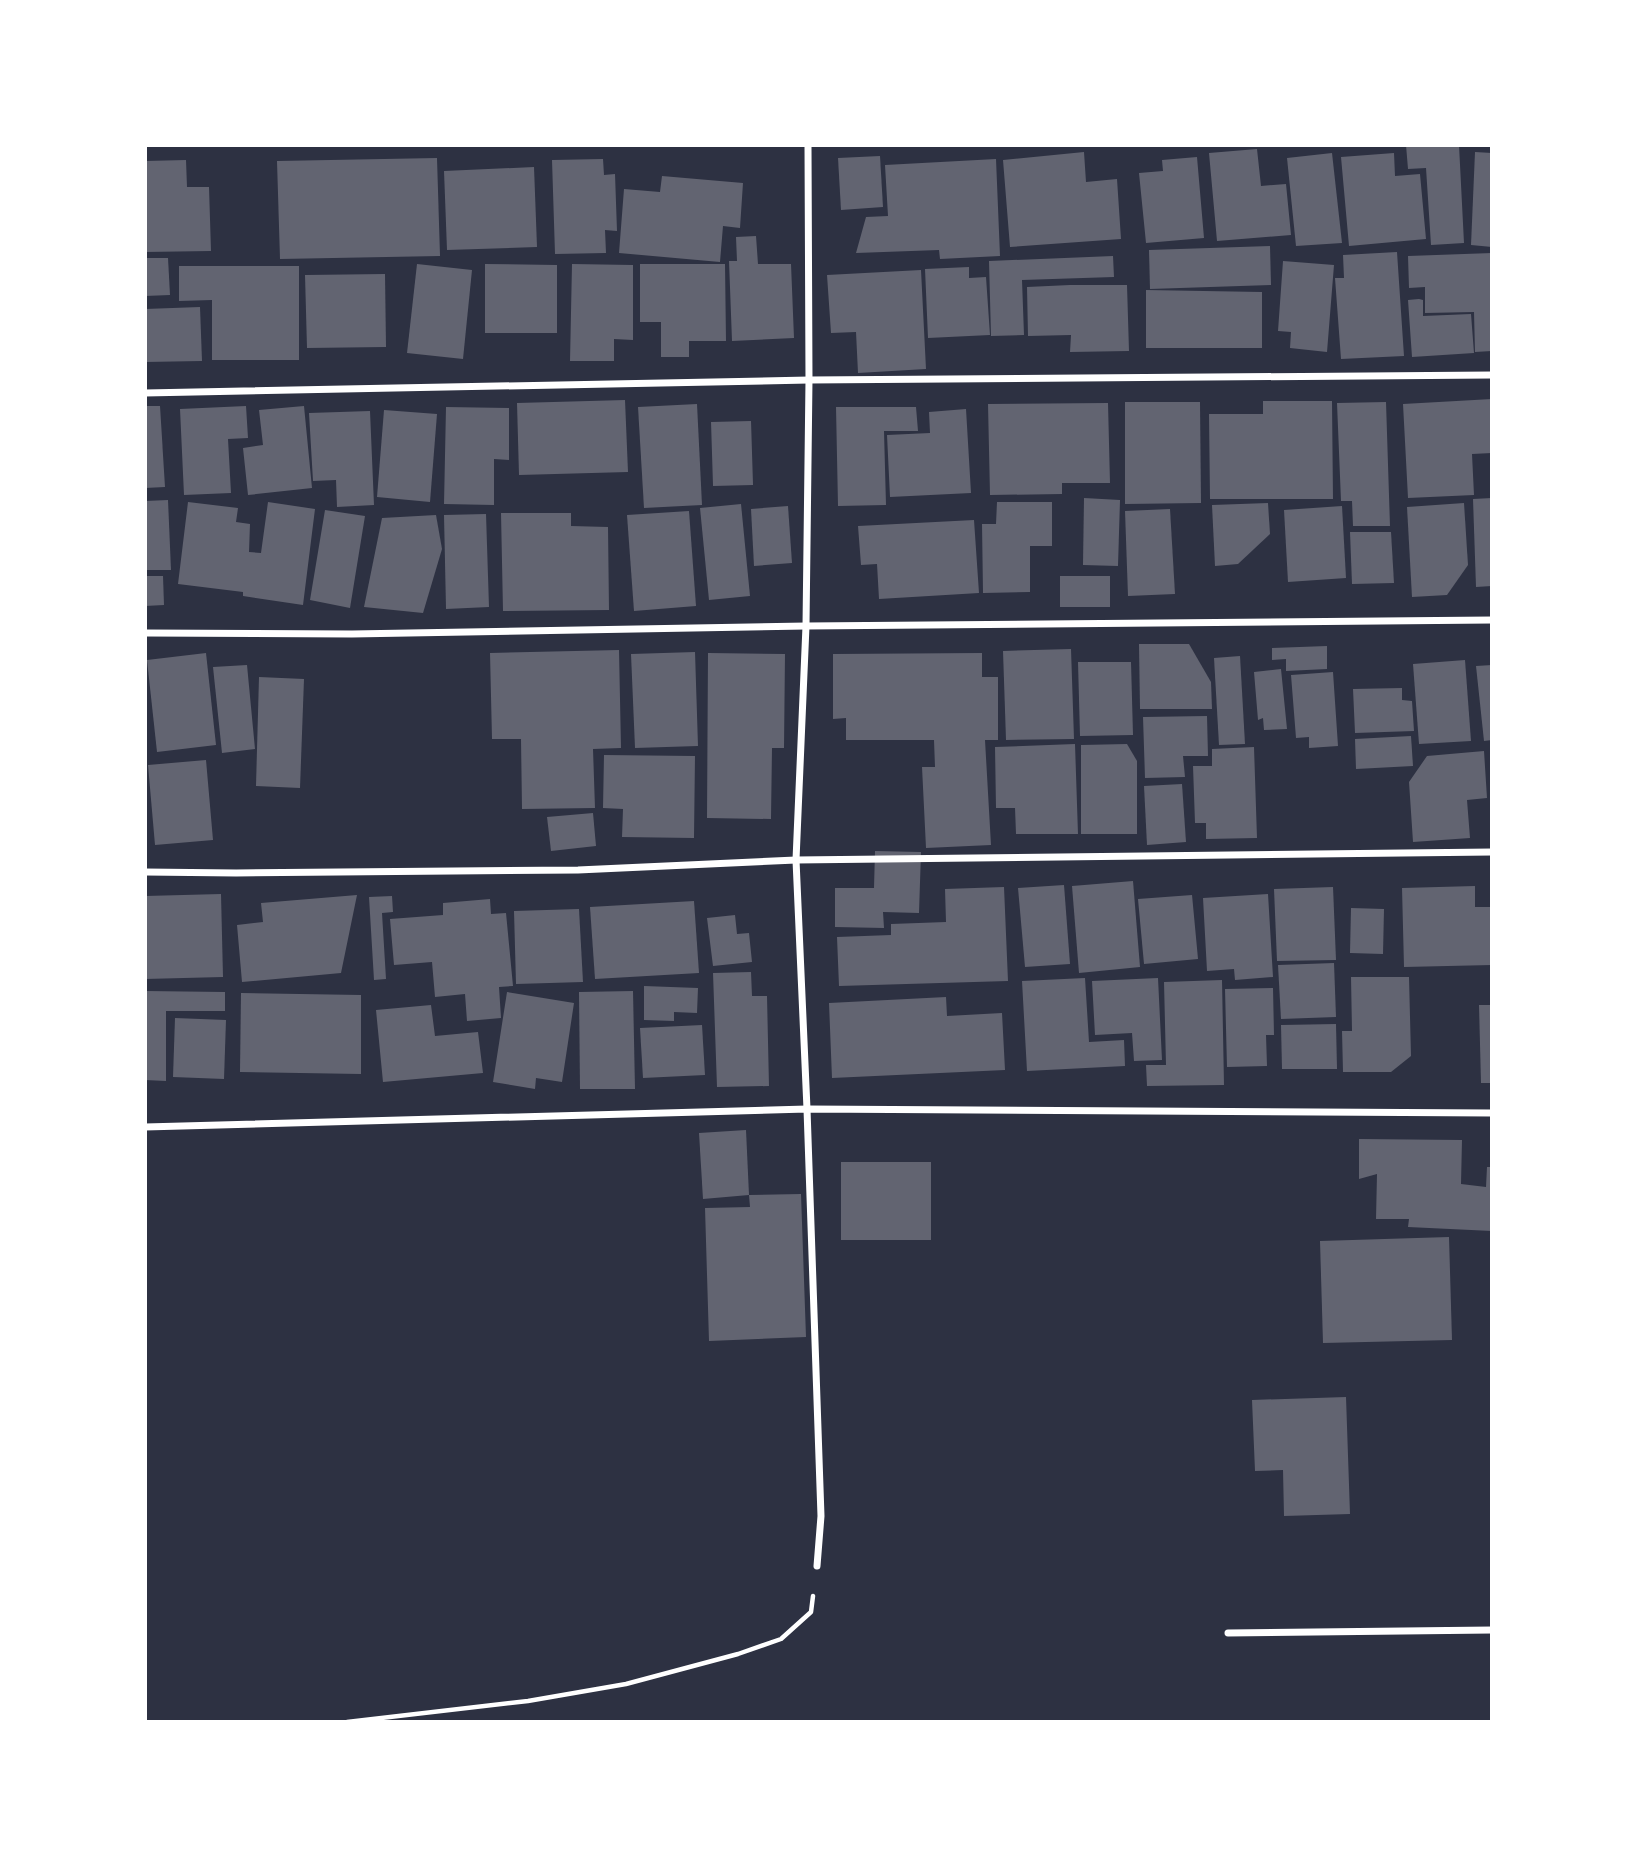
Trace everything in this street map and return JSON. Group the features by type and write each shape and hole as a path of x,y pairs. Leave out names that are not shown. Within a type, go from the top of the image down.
{"street":[{"path":"808,145 806,626 796,860 821,1523 817,1566"},
{"path":"145,393 809,380 1492,375"},
{"path":"145,633 352,634 806,626 1492,620"},
{"path":"145,872 578,870 796,860 1492,852"},
{"path":"145,1126 807,1109 1492,1113"},
{"path":"1228,1633 1492,1630"}],"path":[{"path":"347,1722 540,1699 626,1684 738,1654 781,1639 811,1612 814,1585"}],"building":[{"path":"1406,145 1459,145 1464,243 1431,245 1426,168 1408,169"},
{"path":"1257,149 1261,186 1286,184 1291,235 1217,241 1209,153"},
{"path":"1084,152 1086,182 1117,179 1121,239 1010,247 1003,160"},
{"path":"1475,152 1492,153 1492,247 1471,245"},
{"path":"1332,153 1342,243 1296,246 1287,158"},
{"path":"1394,153 1395,176 1420,174 1426,239 1349,246 1341,157"},
{"path":"880,156 883,207 841,210 838,158"},
{"path":"1197,157 1204,238 1146,243 1139,173 1163,171 1162,160"},
{"path":"437,158 440,256 280,259 277,161"},
{"path":"603,159 604,175 615,174 617,231 605,230 606,253 555,254 552,160"},
{"path":"996,159 1000,256 940,259 939,250 856,253 866,217 888,216 885,165"},
{"path":"186,160 187,187 209,187 211,251 145,252 145,161"},
{"path":"534,167 537,247 447,250 444,171"},
{"path":"662,176 743,183 740,228 723,226 720,262 619,253 624,189 660,192"},
{"path":"756,236 758,264 791,264 794,338 732,341 729,261 737,261 736,237"},
{"path":"1270,246 1271,285 1150,289 1149,250"},
{"path":"1397,252 1404,356 1341,359 1335,278 1344,278 1343,255"},
{"path":"1492,253 1492,351 1475,352 1474,312 1425,313 1425,287 1409,288 1408,256"},
{"path":"1113,256 1114,277 1022,280 1024,335 991,336 989,261"},
{"path":"145,258 168,258 170,295 145,296"},
{"path":"1283,261 1334,265 1327,352 1290,348 1291,332 1278,331"},
{"path":"417,264 472,270 463,359 407,353"},
{"path":"485,264 557,265 557,333 485,333"},
{"path":"572,264 633,265 633,340 614,339 614,361 570,361"},
{"path":"640,264 725,264 726,341 689,341 689,357 661,357 661,322 640,322"},
{"path":"179,266 299,266 299,360 212,360 212,300 179,301"},
{"path":"969,267 969,278 986,277 990,335 928,338 925,269"},
{"path":"921,270 926,369 858,373 856,332 831,333 827,275"},
{"path":"385,274 386,347 307,348 305,275"},
{"path":"1127,285 1129,351 1070,352 1071,335 1028,336 1027,287"},
{"path":"1146,290 1262,292 1262,348 1146,348"},
{"path":"1408,300 1423,300 1423,316 1471,314 1474,353 1412,357"},
{"path":"200,307 202,361 145,362 145,309"},
{"path":"1492,399 1492,453 1472,454 1474,495 1408,498 1403,404"},
{"path":"625,400 628,472 519,475 517,403"},
{"path":"1263,401 1332,401 1333,499 1210,499 1209,414 1263,414"},
{"path":"1125,402 1200,402 1201,503 1125,504"},
{"path":"1386,402 1390,526 1353,526 1352,501 1341,501 1337,403"},
{"path":"1108,403 1110,483 1062,483 1062,494 990,495 988,404"},
{"path":"697,404 702,505 644,508 638,407"},
{"path":"145,406 160,406 165,487 145,488"},
{"path":"246,406 248,438 228,439 231,493 184,495 180,409"},
{"path":"304,406 312,488 248,495 243,448 263,445 259,410"},
{"path":"446,407 509,408 509,460 494,459 494,505 444,504"},
{"path":"836,407 916,407 918,431 884,431 886,505 838,506"},
{"path":"966,409 971,493 890,497 887,435 930,433 929,412"},
{"path":"384,410 437,414 430,502 377,497"},
{"path":"370,411 374,505 337,507 336,480 313,481 309,413"},
{"path":"751,421 753,485 713,486 711,422"},
{"path":"1084,498 1120,500 1118,566 1083,565"},
{"path":"1492,498 1492,586 1476,587 1473,499"},
{"path":"168,500 171,570 145,570 145,501"},
{"path":"188,502 238,508 236,522 250,524 249,552 261,553 268,502 315,509 303,605 243,596 243,592 178,584"},
{"path":"997,502 1052,502 1052,546 1030,546 1030,592 983,593 982,524 996,524"},
{"path":"1268,503 1270,534 1238,564 1215,566 1212,505"},
{"path":"1464,503 1468,565 1447,595 1412,597 1407,507"},
{"path":"741,504 750,596 709,600 700,508"},
{"path":"788,506 792,563 754,566 751,509"},
{"path":"1342,506 1346,578 1288,582 1284,510"},
{"path":"1170,509 1175,594 1128,596 1125,511"},
{"path":"325,510 365,516 350,608 310,600"},
{"path":"689,511 696,606 634,611 627,515"},
{"path":"501,513 571,513 571,526 608,527 609,610 503,611"},
{"path":"486,514 489,607 446,609 444,515"},
{"path":"436,515 442,549 423,613 364,607 382,518"},
{"path":"974,520 979,593 879,599 877,564 861,565 858,526"},
{"path":"1350,532 1391,532 1394,583 1352,584"},
{"path":"145,576 163,576 164,605 145,606"},
{"path":"1060,576 1110,576 1110,607 1060,607"},
{"path":"1139,644 1189,644 1211,682 1212,709 1140,709"},
{"path":"1327,646 1327,669 1286,671 1286,659 1272,660 1272,648"},
{"path":"1071,649 1074,739 1006,740 1003,651"},
{"path":"619,650 621,748 593,749 595,808 522,809 521,739 492,739 490,653"},
{"path":"695,652 698,746 635,748 631,654"},
{"path":"206,653 216,745 157,752 147,660"},
{"path":"708,653 785,654 784,748 772,748 771,819 707,818"},
{"path":"982,653 982,677 998,677 998,740 985,740 991,845 926,848 922,767 935,767 934,740 846,740 846,718 833,719 833,654"},
{"path":"1240,656 1245,744 1219,745 1214,658"},
{"path":"1465,660 1471,741 1419,744 1413,664"},
{"path":"1078,662 1131,662 1133,735 1080,736"},
{"path":"247,665 255,749 222,753 213,667"},
{"path":"1492,665 1492,740 1484,741 1476,666"},
{"path":"1281,669 1287,729 1264,730 1263,718 1258,720 1254,672"},
{"path":"1333,672 1338,746 1309,748 1309,737 1296,738 1291,675"},
{"path":"259,677 304,679 300,788 256,786"},
{"path":"1402,688 1402,700 1412,701 1414,731 1355,733 1353,689"},
{"path":"1207,716 1208,756 1183,756 1185,777 1145,778 1143,717"},
{"path":"1411,736 1413,766 1356,769 1355,739"},
{"path":"1075,744 1078,834 1016,834 1015,808 996,808 995,747"},
{"path":"1127,744 1137,761 1137,834 1081,834 1081,745"},
{"path":"1254,747 1257,838 1206,839 1206,823 1195,823 1193,766 1212,766 1212,749"},
{"path":"1484,751 1487,798 1467,800 1470,838 1413,842 1409,782 1427,756"},
{"path":"604,755 695,756 694,838 622,837 623,809 603,808"},
{"path":"206,760 213,840 155,845 148,765"},
{"path":"1182,784 1186,842 1147,845 1144,786"},
{"path":"593,813 596,846 551,851 547,817"},
{"path":"875,851 921,852 919,913 883,912 884,928 835,927 835,888 874,888"},
{"path":"1133,881 1140,967 1079,973 1072,886"},
{"path":"1064,885 1070,964 1025,967 1018,888"},
{"path":"1475,886 1475,907 1492,907 1492,965 1404,967 1402,888"},
{"path":"1004,887 1008,981 839,986 837,937 891,935 891,924 946,922 945,889"},
{"path":"1333,887 1336,960 1277,961 1274,889"},
{"path":"221,894 223,977 145,979 145,896"},
{"path":"1268,894 1273,977 1235,980 1234,969 1207,971 1203,898"},
{"path":"357,895 341,973 242,982 237,925 263,922 261,903"},
{"path":"1192,895 1198,959 1144,964 1138,899"},
{"path":"392,896 393,912 382,913 386,979 374,980 369,897"},
{"path":"490,899 491,914 506,913 513,986 499,987 501,1018 467,1021 465,994 435,997 432,962 394,965 390,919 443,915 443,903"},
{"path":"694,901 699,973 595,979 590,907"},
{"path":"1351,908 1384,909 1383,954 1350,953"},
{"path":"579,909 583,982 516,984 514,911"},
{"path":"735,915 737,934 749,933 752,962 713,966 707,918"},
{"path":"1334,963 1336,1017 1281,1019 1278,965"},
{"path":"751,972 752,996 767,996 769,1086 717,1087 713,973"},
{"path":"1351,977 1409,977 1411,1056 1391,1072 1343,1072 1342,1031 1352,1031"},
{"path":"1085,978 1089,1042 1124,1040 1125,1066 1027,1071 1022,981"},
{"path":"1158,978 1162,1060 1134,1061 1132,1033 1095,1035 1092,981"},
{"path":"1222,980 1224,1085 1147,1086 1146,1065 1166,1065 1164,982"},
{"path":"644,986 698,988 697,1013 674,1012 674,1021 644,1020"},
{"path":"1273,988 1274,1035 1266,1035 1267,1066 1227,1067 1225,989"},
{"path":"145,991 225,992 225,1011 166,1011 166,1081 145,1080"},
{"path":"633,991 635,1089 580,1089 579,992"},
{"path":"507,992 574,1003 562,1082 536,1078 535,1089 493,1082"},
{"path":"241,993 361,995 361,1074 240,1072"},
{"path":"946,997 947,1016 1002,1013 1005,1070 832,1078 829,1003"},
{"path":"431,1005 435,1036 478,1032 483,1073 383,1082 376,1010"},
{"path":"1479,1005 1492,1005 1492,1083 1481,1083"},
{"path":"175,1018 226,1020 224,1079 173,1077"},
{"path":"1336,1024 1337,1069 1282,1069 1281,1025"},
{"path":"702,1025 705,1075 643,1078 640,1028"},
{"path":"746,1130 749,1195 703,1199 699,1133"},
{"path":"1359,1139 1462,1140 1461,1184 1486,1187 1487,1167 1492,1167 1492,1231 1408,1227 1409,1219 1376,1219 1377,1174 1359,1179"},
{"path":"841,1162 931,1162 931,1240 841,1240"},
{"path":"801,1194 806,1337 709,1341 705,1208 750,1207 749,1195"},
{"path":"1449,1237 1452,1340 1323,1343 1320,1241"},
{"path":"1346,1397 1350,1514 1284,1516 1283,1470 1255,1471 1252,1400"}]}
